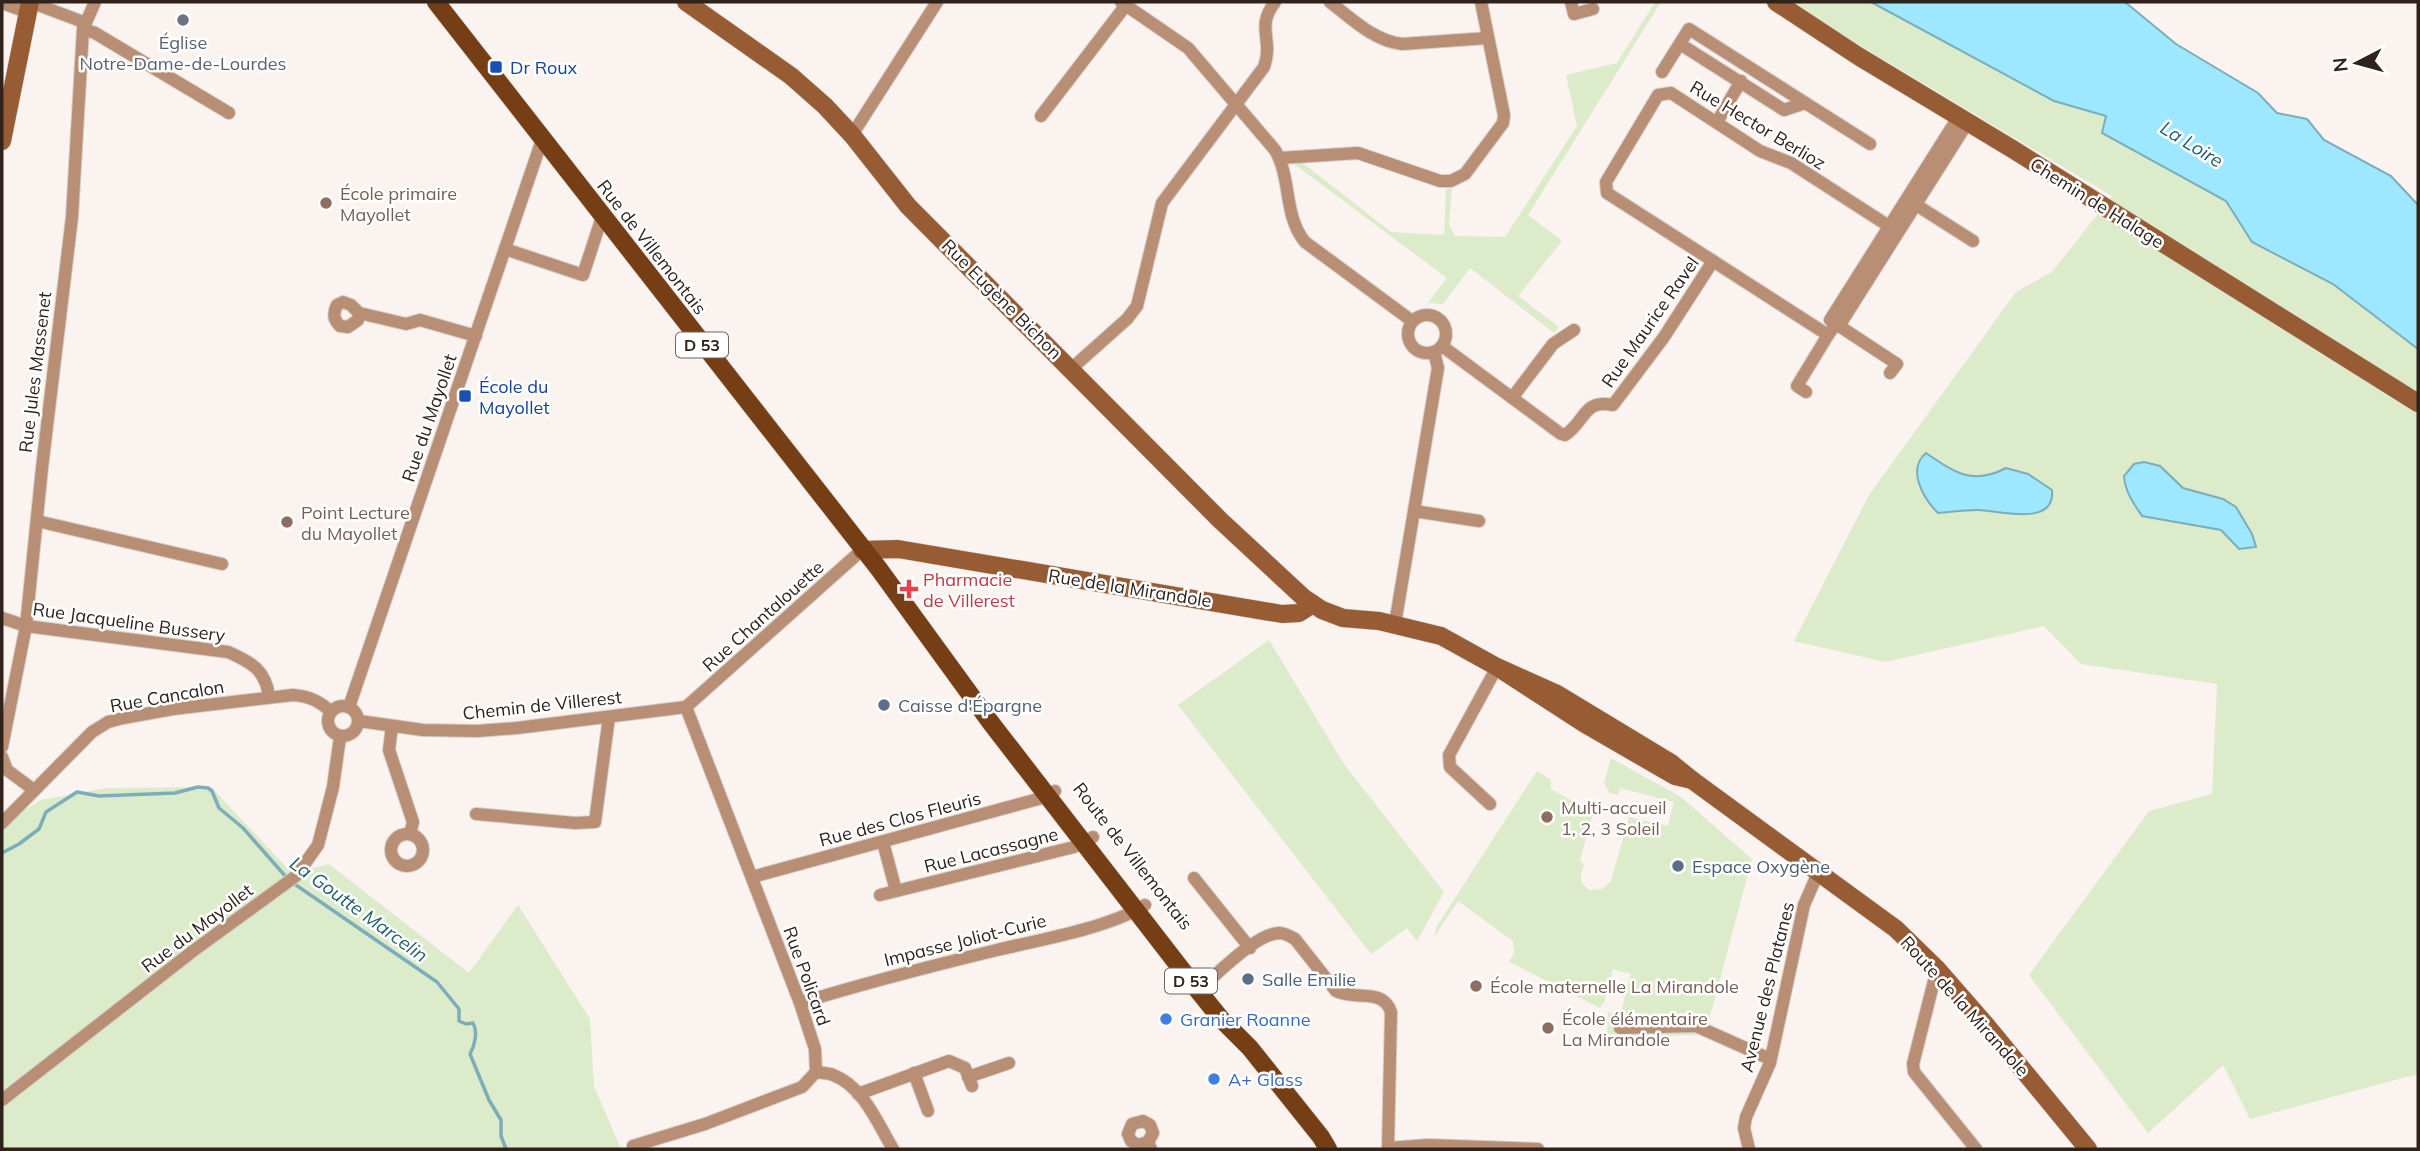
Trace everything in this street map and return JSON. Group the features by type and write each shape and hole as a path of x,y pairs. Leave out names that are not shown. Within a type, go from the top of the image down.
{"main road":[{"name":"Rue de Villemontais","path":"444,5 542,140 862,550"},
{"name":"Route de Villemontais","path":"862,550 974,696 991,723 1052,793 1202,987 1234,1019 1250,1048 1328,1145"}],"street":[{"name":"Rue Jules Massenet","path":"2,747 26,626 72,217 84,26 95,2"},
{"name":"Rue Eugène Bichon","path":"686,2 791,76 825,106 852,135 908,206 1220,520 1313,604 1343,618 1395,624"},
{"path":"852,135 937,2"},
{"path":"1071,369 1127,319 1137,306 1162,203 1264,67 1268,55 1264,23 1275,2"},
{"path":"1330,2 1377,37 1390,43 1488,38"},
{"path":"1280,158 1358,153 1430,179 1451,181 1460,178 1503,122 1504,115 1482,2"},
{"path":"1571,2 1574,14 1593,9"},
{"name":"Chemin de Halage","path":"1776,2 2418,403"},
{"path":"2,3 29,5 84,26 229,113"},
{"path":"1041,116 1123,3 1176,39 1197,57 1280,158 1290,211 1298,233 1305,242 1412,321"},
{"path":"2,141 29,5"},
{"path":"1662,72 1689,29 1870,144"},
{"path":"1680,44 1784,110 1805,103"},
{"path":"1717,122 1741,81"},
{"name":"Rue Hector Berlioz","path":"1713,261 1607,193 1606,182 1658,94 1671,93 1760,150 1791,163 1894,229"},
{"path":"1806,392 1797,386 1963,119"},
{"name":"Rue du Mayollet","path":"349,707 542,140"},
{"path":"1911,202 1973,241"},
{"path":"505,249 583,275 602,218"},
{"name":"Rue Maurice Ravel","path":"1512,398 1565,435 1590,407 1601,402 1613,405 1664,337 1713,261 1828,335"},
{"path":"359,313 406,324 420,320 476,336"},
{"path":"1395,624 1438,368 1438,349 1446,334 1442,322 1434,316 1424,315 1412,321 1408,333 1411,345 1421,353 1438,349 1512,398 1553,344 1573,330"},
{"path":"1835,323 1897,364 1891,373"},
{"path":"1414,511 1479,522"},
{"path":"37,521 222,564"},
{"name":"Rue de la Mirandole","path":"862,550 898,549 1282,614 1299,613 1313,604"},
{"name":"Rue Chantalouette","path":"686,706 862,550"},
{"name":"Rue Jacqueline Bussery","path":"2,618 26,626 228,652 253,663 267,682 270,697"},
{"name":"Route de la Mirandole","path":"1395,624 1441,636 1614,734 1675,776 1692,780 1896,929 1937,970 2085,1149"},
{"path":"1490,804 1450,767 1449,755 1497,667"},
{"name":"Rue Cancalon","path":"2,823 93,732 108,722 173,709 270,697 306,696 321,703 331,712"},
{"path":"342,706 349,707 356,713 359,721 357,729 352,734 340,737 328,724 331,712 342,706"},
{"name":"Chemin de Villerest","path":"359,721 423,730 477,731 686,706"},
{"name":"Rue Policard","path":"686,706 800,1003 815,1049 816,1072"},
{"path":"476,814 575,823 595,822 609,717"},
{"path":"393,726 389,750 413,822 410,834"},
{"name":"Rue du Mayollet","path":"2,1100 193,951 297,875 318,845 333,787 340,737"},
{"path":"2,757 7,770 34,790"},
{"name":"Rue des Clos Fleuris","path":"752,877 1052,793"},
{"name":"Rue Lacassagne","path":"880,895 1074,847 1088,840"},
{"path":"883,842 896,891"},
{"name":"Avenue des Platanes","path":"1749,1149 1744,1128 1746,1117 1758,1094 1770,1059 1804,905 1818,873"},
{"path":"1194,878 1250,948"},
{"name":"Impasse Joliot-Curie","path":"800,1003 888,975 1068,933 1141,908"},
{"path":"1202,987 1250,948 1271,935 1288,935 1295,939 1343,995 1374,996 1387,1002 1391,1012 1388,1147 1428,1145 1538,1149"},
{"path":"1937,970 1913,1064 1914,1072 1976,1149"},
{"path":"1620,1028 1696,1026 1770,1059"},
{"path":"858,1094 949,1060 965,1068 970,1082 1009,1063"},
{"path":"633,1146 705,1124 802,1087 816,1072 833,1074 858,1094 893,1149"},
{"path":"914,1073 928,1111"}],"green space":[{"path":"1655,2 1661,2 1528,215 1562,241 1518,296 1559,327 1554,333 1470,268 1443,304 1428,303 1447,278 1294,164 1303,163 1391,232 1444,235 1446,189 1452,188 1449,224 1455,236 1505,237 1577,126 1566,75 1617,63"},
{"path":"1794,2 1871,2 2054,101 2106,116 2102,133 2226,201 2252,242 2333,284 2418,349 2418,1074 2250,1119 2223,1065 2148,1133 2029,975 2149,811 2212,794 2217,684 2081,664 2044,626 1885,662 1794,641 1869,495 2016,292 2052,272 2112,196 1827,26"},
{"path":"1269,640 1344,764 1444,892 1417,941 1407,928 1371,954 1178,705"},
{"path":"1611,758 1681,797 1752,859 1705,1035 1607,1036 1608,1012 1620,1015 1631,974 1613,969 1605,1000 1600,1008 1509,962 1514,953 1513,941 1458,901 1434,937 1437,926 1537,771 1551,780 1551,789 1593,813 1580,860 1584,865 1581,882 1589,890 1602,889 1611,881 1629,817 1668,826 1674,802 1620,788 1618,795 1610,793 1604,783"},
{"path":"211,787 292,873 329,864 469,973 518,905 590,1019 594,1086 621,1149 2,1149 2,824 41,800 107,788"}],"water":[{"name":"La Loire","path":"1871,2 2125,2 2176,44 2258,93 2277,113 2307,119 2324,140 2391,176 2418,205 2418,349 2333,284 2252,242 2226,201 2102,133 2106,116 2054,101"},
{"path":"1926,453 1955,471 1973,476 1983,476 2006,468 2028,474 2052,490 2051,502 2045,509 2035,513 2011,514 1978,510 1938,513 1927,500 1917,476 1920,460"},
{"path":"2144,462 2160,466 2183,488 2223,499 2236,507 2252,534 2256,547 2239,549 2221,530 2142,516 2128,493 2124,476 2134,464"}],"waterway":[{"name":"La Goutte Marcelin","path":"2,853 39,829 46,812 77,792 99,796 175,793 198,787 212,791 219,808 243,828 287,878"},
{"name":"La Goutte Marcelin","path":"293,883 437,982 459,1009 459,1021 473,1023 475,1038 470,1054 489,1100 501,1120 501,1136 506,1149"}],"place":[{"name":"Église Notre-Dame-de-Lourdes","path":"183,20"},
{"name":"Dr Roux","path":"496,67"},
{"name":"École primaire Mayollet","path":"326,203"},
{"name":"École du Mayollet","path":"465,396"},
{"name":"Point Lecture du Mayollet","path":"287,522"},
{"name":"Pharmacie de Villerest","path":"909,589"},
{"name":"Caisse d'Épargne","path":"884,705"},
{"name":"Multi-accueil 1, 2, 3 Soleil","path":"1547,817"},
{"name":"Espace Oxygène","path":"1678,866"},
{"name":"Salle Emilie","path":"1248,979"},
{"name":"École maternelle La Mirandole","path":"1476,986"},
{"name":"Granier Roanne","path":"1166,1019"},
{"name":"École élémentaire La Mirandole","path":"1548,1028"},
{"name":"A+ Glass","path":"1214,1079"}]}
